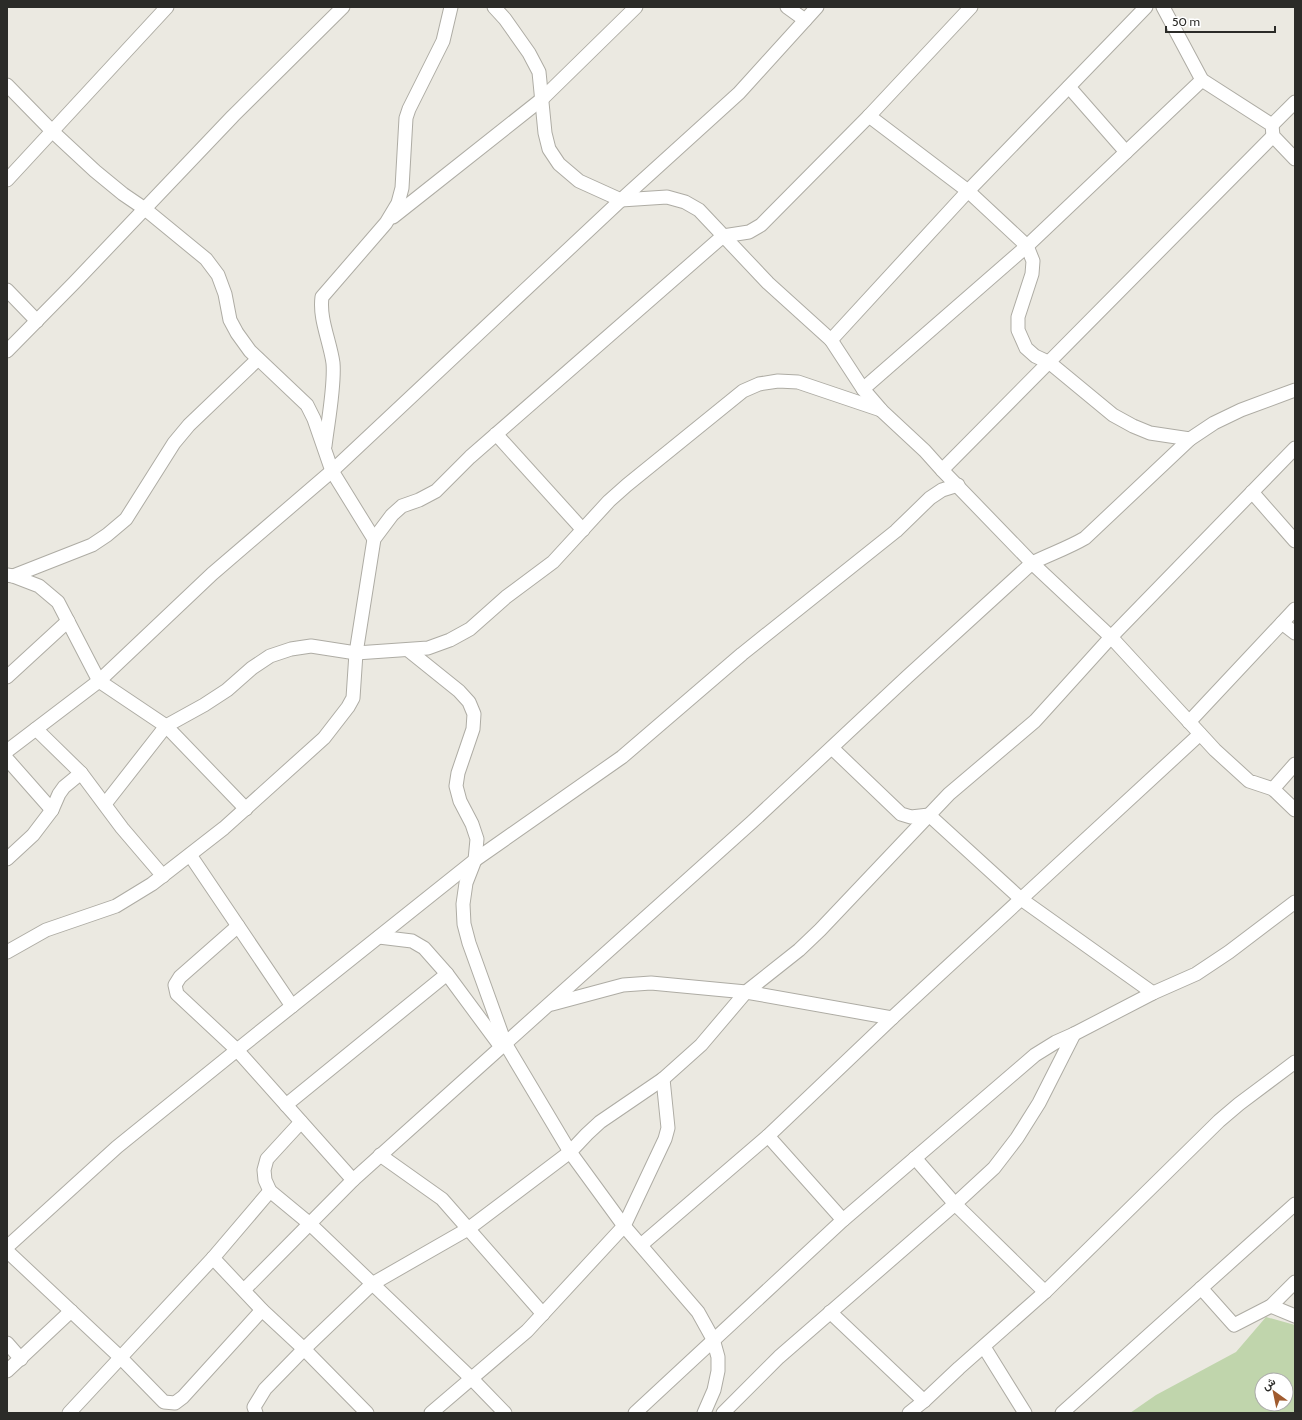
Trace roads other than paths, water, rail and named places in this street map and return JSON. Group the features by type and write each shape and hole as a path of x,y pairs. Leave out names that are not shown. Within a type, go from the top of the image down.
{"street":[{"path":"7,180 167,7"},
{"path":"325,450 333,375 332,362 320,307 322,297 386,223 398,203 402,188 406,118 409,108 444,41 450,7"},
{"path":"494,7 505,13 539,72 545,133 548,148 559,164 579,181 621,200 667,197 685,202 699,210 768,283 831,340 863,389 882,411 908,434 1032,563 1111,637 1215,750 1249,781 1273,789 1295,810"},
{"path":"386,223 542,99 636,7"},
{"path":"788,7 806,20"},
{"path":"7,751 99,681 212,574 332,471 621,200 739,94 817,7"},
{"path":"7,952 46,930 116,906 163,876 246,809 324,738 348,707 353,698 356,653 374,539 392,515 402,506 419,500 436,491 470,457 723,236 749,232 761,226 869,116 972,7"},
{"path":"831,340 968,191 1146,7"},
{"path":"1162,7 1202,80 1272,131 1295,159"},
{"path":"7,351 233,116 340,8"},
{"path":"863,389 1027,246 1202,80"},
{"path":"7,85 53,132 123,194 145,209 206,259 218,276 225,294 230,320 236,333 250,351 307,405 314,419 332,471 374,539"},
{"path":"1069,87 1126,152"},
{"path":"942,470 1050,363 1272,131 1295,102"},
{"path":"869,116 968,191 1027,246 1033,261 1032,274 1018,317 1018,330 1026,348 1035,356 1050,363 1113,415 1150,433 1190,439"},
{"path":"7,290 37,321"},
{"path":"10,575 92,545 108,535 126,519 174,443 189,425 258,359"},
{"path":"105,804 166,726 228,690 252,668 270,656 290,649 311,646 356,653 428,648 450,640 470,629 506,597 552,562 609,501 627,485 743,391 759,384 778,381 798,382 882,411"},
{"path":"244,1290 353,1180 380,1155 752,822 1032,563 1071,546 1085,538 1190,439 1214,423 1241,410 1295,390"},
{"path":"496,434 583,530"},
{"path":"256,1413 254,1407 265,1389 304,1349 372,1284 468,1229 570,1152 600,1122 663,1079 701,1045 746,992 800,950 959,786 1035,721 1111,637 1295,448"},
{"path":"7,1247 117,1147 237,1050 475,860 622,757 742,654 896,531 930,498 942,490 958,486"},
{"path":"1252,492 1295,541"},
{"path":"10,575 39,586 58,602 99,681 166,726 246,809"},
{"path":"1189,722 1295,609"},
{"path":"7,677 68,621"},
{"path":"1282,623 1295,633"},
{"path":"408,650 459,691 469,702 474,714 473,729 458,773 456,786 460,801 472,824 477,839 475,860 466,883 463,904 464,924 468,943 503,1045"},
{"path":"36,729 81,773 122,828 163,876"},
{"path":"641,1245 768,1136 892,1018 1200,734"},
{"path":"832,748 901,814 911,817 929,816 1021,899 1153,993"},
{"path":"7,759 52,810"},
{"path":"1273,789 1295,764"},
{"path":"7,859 33,834 52,810 64,787 81,773"},
{"path":"190,855 292,1006"},
{"path":"635,1413 843,1220 1036,1055 1056,1042 1153,993 1196,974 1229,952 1295,902"},
{"path":"238,926 180,977 175,985 178,994 237,1050 353,1180"},
{"path":"379,937 412,941 424,948 447,974 503,1045 570,1152 624,1226 698,1312 713,1339 718,1356 718,1372 714,1390 704,1413"},
{"path":"286,1105 447,974"},
{"path":"548,1005 623,985 651,983 746,992 892,1018"},
{"path":"723,1413 779,1357 955,1204 994,1168 1017,1138 1039,1103 1074,1034"},
{"path":"909,1413 1045,1292 1219,1121 1295,1062"},
{"path":"431,1413 516,1342 624,1226 665,1139 668,1128 663,1079"},
{"path":"301,1122 267,1160 264,1170 265,1180 270,1191 310,1224 472,1379 505,1413"},
{"path":"768,1136 843,1220"},
{"path":"380,1155 442,1199 543,1314"},
{"path":"915,1158 955,1204 1045,1292"},
{"path":"69,1413 213,1258 270,1191"},
{"path":"1062,1413 1295,1204"},
{"path":"7,1250 121,1358 164,1402 175,1403 183,1397 262,1310"},
{"path":"213,1258 262,1310 304,1349 367,1413"},
{"path":"1201,1288 1234,1325 1271,1306 1295,1282"},
{"path":"1271,1306 1295,1316"},
{"path":"7,1371 71,1311"},
{"path":"830,1312 924,1401"},
{"path":"7,1343 21,1359"},
{"path":"984,1347 1025,1413"}]}
